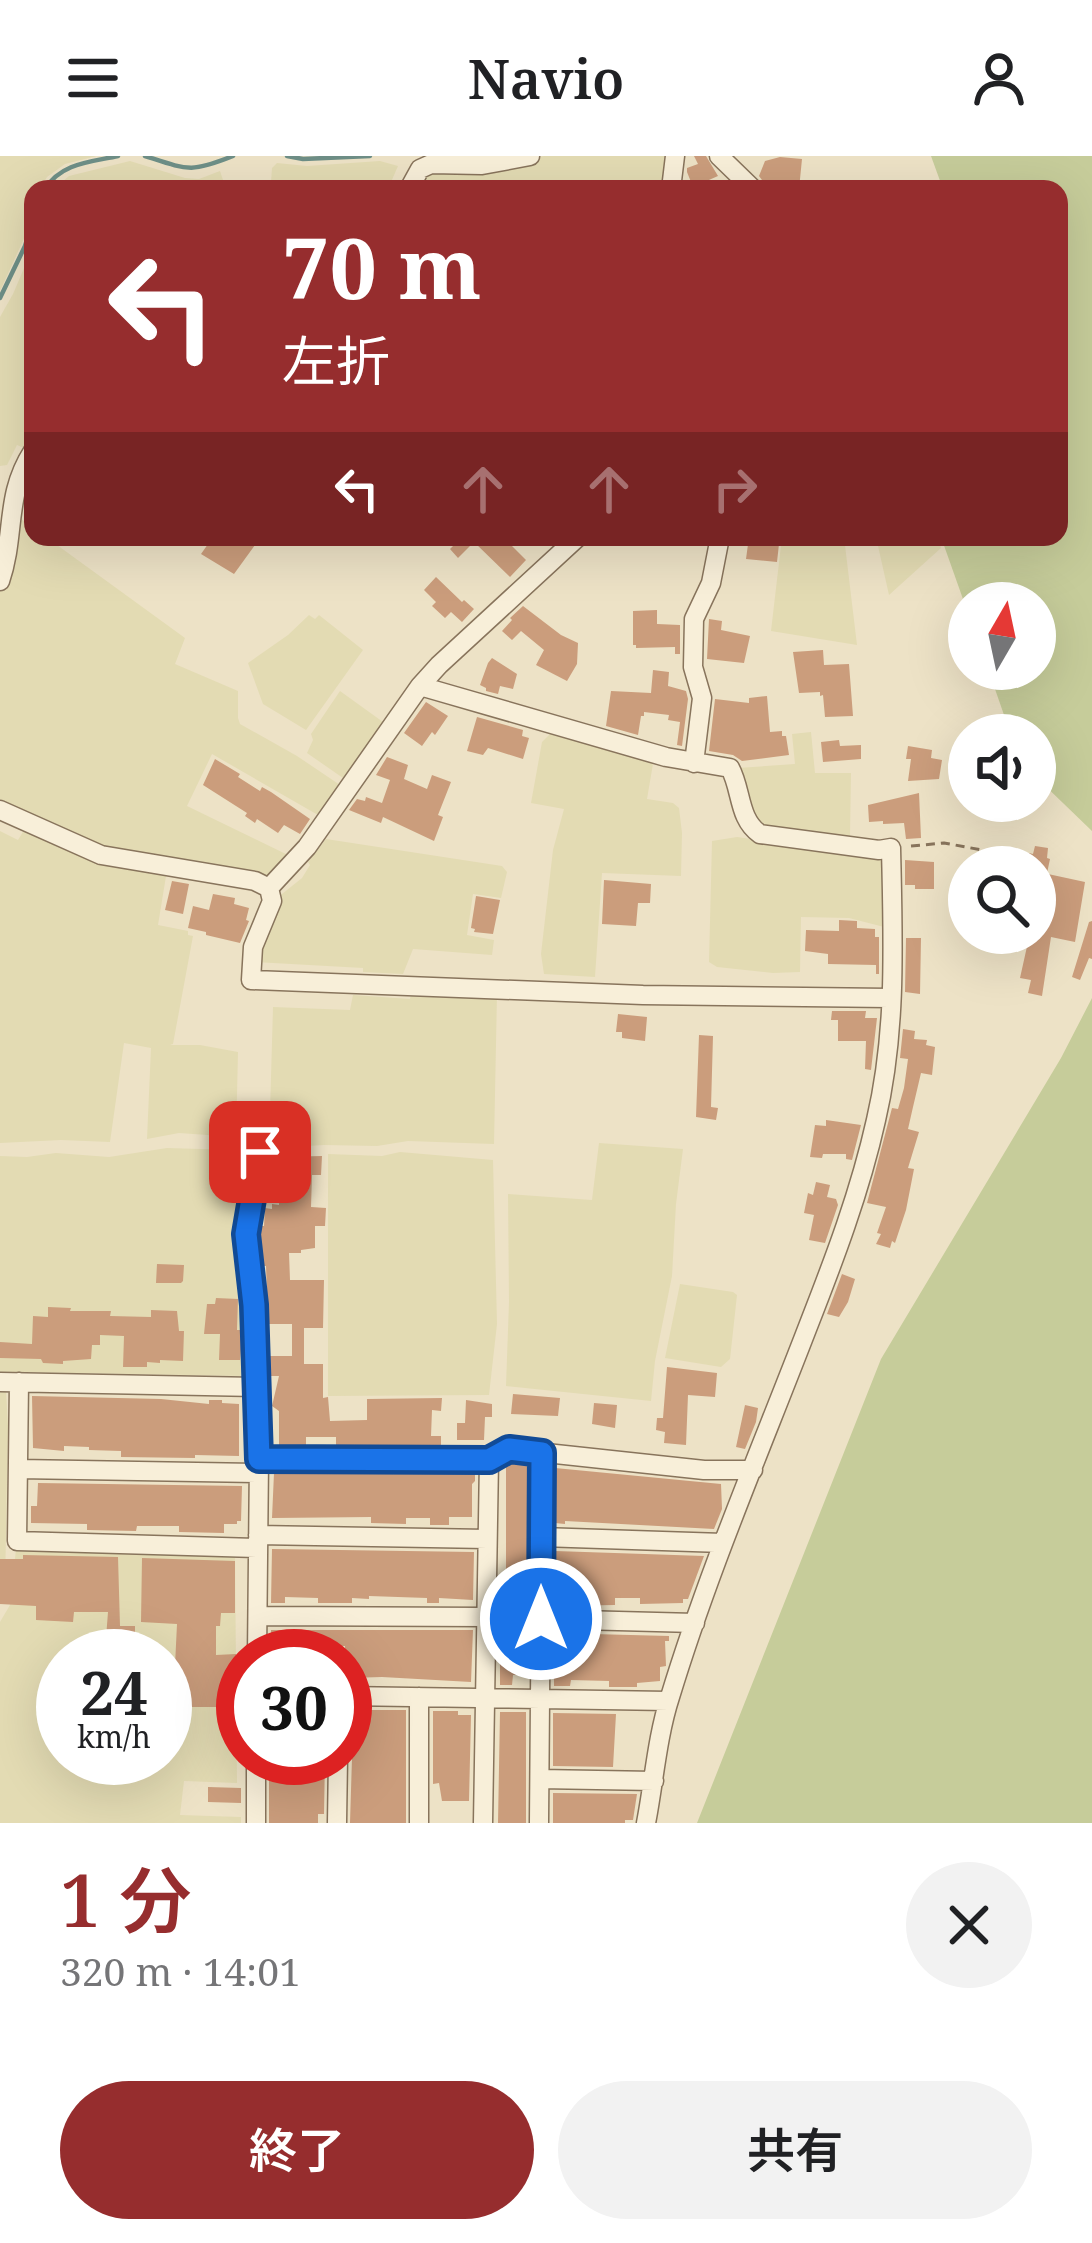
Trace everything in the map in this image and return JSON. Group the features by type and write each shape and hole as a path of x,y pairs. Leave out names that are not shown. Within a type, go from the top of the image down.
{"street":[{"path":"414,180 420,169 431,164 482,165 530,156"},
{"path":"719,156 744,180"},
{"path":"0,581 8,553 12,500 24,467"},
{"path":"269,888 307,847 420,686 568,546"},
{"path":"694,763 702,698 693,667 694,619 711,583 718,546"},
{"path":"420,686 694,763 730,768 744,815 760,834 891,848 890,1040 877,1119 850,1217 723,1543 668,1701 646,1823"},
{"path":"0,810 100,855 255,881 269,888"},
{"path":"269,888 272,901 253,946 250,980 599,994 889,998"},
{"path":"258,1629 259,1466 254,1305 246,1234 260,1152"},
{"path":"256,1387 10,1382 19,1469 17,1541 487,1539"},
{"path":"19,1469 489,1460 509,1449 704,1470 753,1470"},
{"path":"539,1823 542,1453"},
{"path":"483,1823 489,1460"},
{"path":"541,1537 723,1543"},
{"path":"258,1616 486,1617"},
{"path":"541,1619 695,1623"},
{"path":"372,1696 668,1701"},
{"path":"419,1696 419,1823"},
{"path":"540,1780 654,1781"},
{"path":"256,1785 256,1823"},
{"path":"337,1823 338,1785"}],"path":[{"path":"891,848 960,846"}],"shaded area":[{"path":"0,156 97,156 65,164 45,180 24,180 24,239 0,291"},
{"path":"544,156 667,156 664,180 419,180 427,170 485,167"},
{"path":"130,161 185,178 199,179 220,171 223,180 64,180"},
{"path":"380,161 398,166 392,180 271,180 277,163"},
{"path":"24,268 24,448 17,445 7,465 0,466 0,317"},
{"path":"16,515 24,521 24,546 58,546 185,638 175,664 238,691 240,724 340,785 318,815 212,754 187,806 290,856 272,875 95,849 0,806 0,591"},
{"path":"781,546 845,546 857,645 771,631"},
{"path":"878,546 940,546 941,548 889,595"},
{"path":"309,615 315,619 319,615 363,650 306,730 263,704 248,663"},
{"path":"340,691 383,722 343,778 307,753 311,734"},
{"path":"552,732 654,758 647,799 679,808 681,876 602,873 595,977 544,974 541,954 553,850 564,809 531,803 542,742"},
{"path":"811,732 815,773 851,773 847,841 754,825 738,768 795,764 792,734"},
{"path":"26,827 167,870 158,925 193,936 170,1045 238,1052 236,1137 179,1133 147,1139 151,1048 124,1043 110,1142 0,1143 0,831 18,840"},
{"path":"737,837 884,858 888,928 849,918 801,917 800,972 717,967 709,962 712,841"},
{"path":"326,839 502,866 507,872 501,898 473,894 467,935 494,940 492,955 413,949 403,974 255,962 277,898 302,878"},
{"path":"412,988 497,994 494,1144 408,1141 269,1148 273,1007 350,1010 353,995 410,999"},
{"path":"599,1143 683,1149 672,1276 651,1401 506,1386 508,1194 592,1200"},
{"path":"167,1148 234,1150 249,1155 234,1234 243,1376 15,1372 0,1377 0,1156 109,1157"},
{"path":"400,1152 493,1160 497,1324 489,1395 328,1396 328,1154"},
{"path":"680,1284 737,1295 730,1359 721,1367 665,1358"},
{"path":"6,1391 5,1587 0,1605 0,1392"},
{"path":"16,1549 235,1555 236,1629 216,1629 216,1782 192,1781 192,1629 36,1629 36,1785 184,1785 180,1815 241,1817 241,1823 0,1823 0,1622 10,1605"}],"green space":[{"path":"931,156 1092,156 1092,831 1056,796 1056,714 1004,714 995,690 1056,690 1056,582 957,582 944,546 1068,546 1068,180 940,180"},
{"path":"1092,998 1092,1823 697,1823 881,1359"}],"building":[{"path":"694,156 706,156 718,176 690,180 687,168 698,164"},
{"path":"802,159 800,180 762,180 765,161"},
{"path":"207,546 254,546 234,574 201,554"},
{"path":"453,546 470,546 458,558 450,549"},
{"path":"478,546 512,546 526,560 510,577"},
{"path":"748,546 779,546 777,562 746,559"},
{"path":"436,577 474,609 462,622 451,612 445,618 432,606 436,602 424,590"},
{"path":"523,606 578,643 577,664 567,681 536,665 544,650 521,631 512,640 502,631"},
{"path":"657,610 657,624 680,625 680,654 675,654 675,647 633,645 633,611"},
{"path":"709,619 722,621 721,630 750,636 744,663 707,659"},
{"path":"823,650 824,665 849,664 853,716 825,717 820,692 799,693 793,652"},
{"path":"492,658 517,674 513,689 500,686 498,694 480,685"},
{"path":"653,670 669,672 668,686 686,691 682,746 677,745 680,722 668,720 669,715 644,712 638,735 606,726 611,691 651,693"},
{"path":"767,696 770,732 782,731 789,755 742,761 709,751 715,699 749,703 749,698"},
{"path":"426,702 448,716 422,746 404,733"},
{"path":"477,717 523,730 522,736 529,738 523,759 488,748 483,755 467,751"},
{"path":"839,740 840,746 861,745 861,759 823,762 821,742"},
{"path":"908,746 932,750 931,758 942,760 939,779 908,781"},
{"path":"387,757 408,765 404,779 427,789 432,775 451,782 434,841 383,817 381,823 349,810 357,799 365,801 366,797 382,803 390,780 376,775"},
{"path":"215,759 310,819 300,834 284,825 278,833 257,819 255,823 203,785"},
{"path":"919,793 921,838 906,839 904,823 869,822 868,805"},
{"path":"905,860 934,862 934,889 905,885"},
{"path":"1056,876 1085,882 1075,942 1056,938"},
{"path":"604,880 651,884 650,903 638,903 636,926 602,924"},
{"path":"172,881 189,884 183,914 165,910"},
{"path":"213,894 235,898 234,904 249,908 240,943 188,928 193,906 209,910"},
{"path":"476,896 500,900 493,934 471,928"},
{"path":"839,920 875,929 879,974 876,965 828,964 828,954 805,951 806,930 839,931"},
{"path":"1092,921 1092,959 1080,980 1072,977"},
{"path":"906,938 921,938 920,994 905,992"},
{"path":"1025,954 1048,954 1042,996 1028,993 1031,980 1020,978"},
{"path":"832,1011 866,1011 865,1018 877,1018 871,1070 865,1069 866,1041 838,1041 838,1020 831,1020"},
{"path":"618,1014 647,1017 645,1041 622,1038 622,1032 616,1032"},
{"path":"903,1029 915,1031 914,1039 927,1040 926,1045 935,1047 932,1075 921,1073 908,1129 919,1132 908,1168 914,1169 906,1210 890,1248 876,1244 886,1207 867,1203 892,1108 898,1109 904,1088 908,1059 900,1058"},
{"path":"699,1035 713,1036 711,1107 718,1108 716,1120 696,1117"},
{"path":"826,1120 861,1125 852,1160 846,1154 810,1157 815,1125 826,1126"},
{"path":"322,1156 321,1175 312,1175 311,1207 326,1208 325,1226 315,1226 315,1248 289,1253 290,1280 324,1280 323,1328 304,1328 304,1364 323,1364 323,1398 328,1397 330,1421 367,1420 367,1399 442,1398 441,1411 432,1410 431,1436 441,1436 441,1446 336,1446 336,1437 306,1437 306,1446 279,1446 279,1411 272,1406 279,1376 270,1376 269,1356 292,1356 292,1324 268,1324 261,1226 265,1208 279,1205 280,1157"},
{"path":"816,1182 830,1185 827,1197 836,1199 838,1205 825,1243 809,1240 814,1215 804,1213"},
{"path":"157,1264 184,1265 183,1281 156,1283"},
{"path":"842,1274 855,1279 839,1317 827,1314"},
{"path":"216,1298 238,1299 240,1360 219,1360 220,1334 204,1334 207,1304 215,1304"},
{"path":"48,1307 111,1311 110,1316 151,1317 151,1310 177,1311 179,1331 184,1331 183,1361 123,1367 124,1336 100,1335 100,1345 92,1345 91,1359 63,1364 0,1358 0,1342 32,1344 33,1316 48,1317"},
{"path":"667,1367 717,1373 715,1397 688,1395 686,1445 664,1443 665,1432 656,1430 657,1418 663,1418"},
{"path":"513,1394 560,1398 558,1416 511,1414"},
{"path":"32,1396 239,1404 239,1456 121,1457 121,1451 89,1447 33,1448"},
{"path":"466,1400 492,1404 492,1417 485,1417 484,1440 457,1440 457,1423 465,1423"},
{"path":"594,1403 617,1405 615,1428 592,1424"},
{"path":"745,1405 758,1408 745,1449 736,1447"},
{"path":"528,1465 527,1675 513,1675 512,1685 500,1685 506,1466"},
{"path":"555,1468 721,1484 722,1509 714,1529 555,1523"},
{"path":"274,1473 475,1473 472,1517 449,1517 449,1525 430,1525 430,1518 406,1518 406,1524 371,1523 371,1517 272,1518"},
{"path":"38,1483 242,1486 241,1521 224,1524 224,1533 179,1532 179,1526 137,1526 136,1531 31,1523"},
{"path":"272,1549 474,1552 473,1600 439,1598 439,1603 427,1603 427,1598 369,1596 352,1598 352,1603 318,1603 318,1598 285,1597 285,1603 271,1603"},
{"path":"555,1551 704,1556 683,1603 640,1604 640,1598 615,1598 615,1605 554,1606"},
{"path":"23,1555 118,1557 120,1626 135,1629 107,1629 108,1612 74,1612 73,1622 36,1620 36,1606 0,1604 0,1559 23,1559"},
{"path":"142,1558 235,1561 235,1613 221,1613 220,1626 216,1626 216,1707 192,1707 192,1629 141,1622"},
{"path":"372,1630 473,1630 471,1682 372,1677"},
{"path":"554,1633 669,1636 666,1666 660,1667 660,1681 637,1683 637,1687 571,1680 570,1686 554,1686"},
{"path":"372,1710 406,1710 406,1823 350,1823 351,1785 372,1785"},
{"path":"433,1711 471,1715 469,1801 442,1801 439,1783 433,1784"},
{"path":"500,1712 526,1712 526,1823 498,1823"},
{"path":"553,1713 616,1714 613,1767 553,1766"},
{"path":"269,1785 325,1785 324,1814 318,1814 318,1823 269,1823"},
{"path":"208,1787 241,1788 241,1803 208,1802"},
{"path":"553,1793 637,1794 633,1820 553,1823"}],"waterway":[{"path":"52,180 87,162 118,156"},
{"path":"145,156 189,168 233,156"},
{"path":"287,156 370,156"},
{"path":"0,298 24,248"}],"route":[{"path":"260,1152 246,1234 254,1305 259,1459 489,1460 509,1449 542,1453 541,1619"}]}
